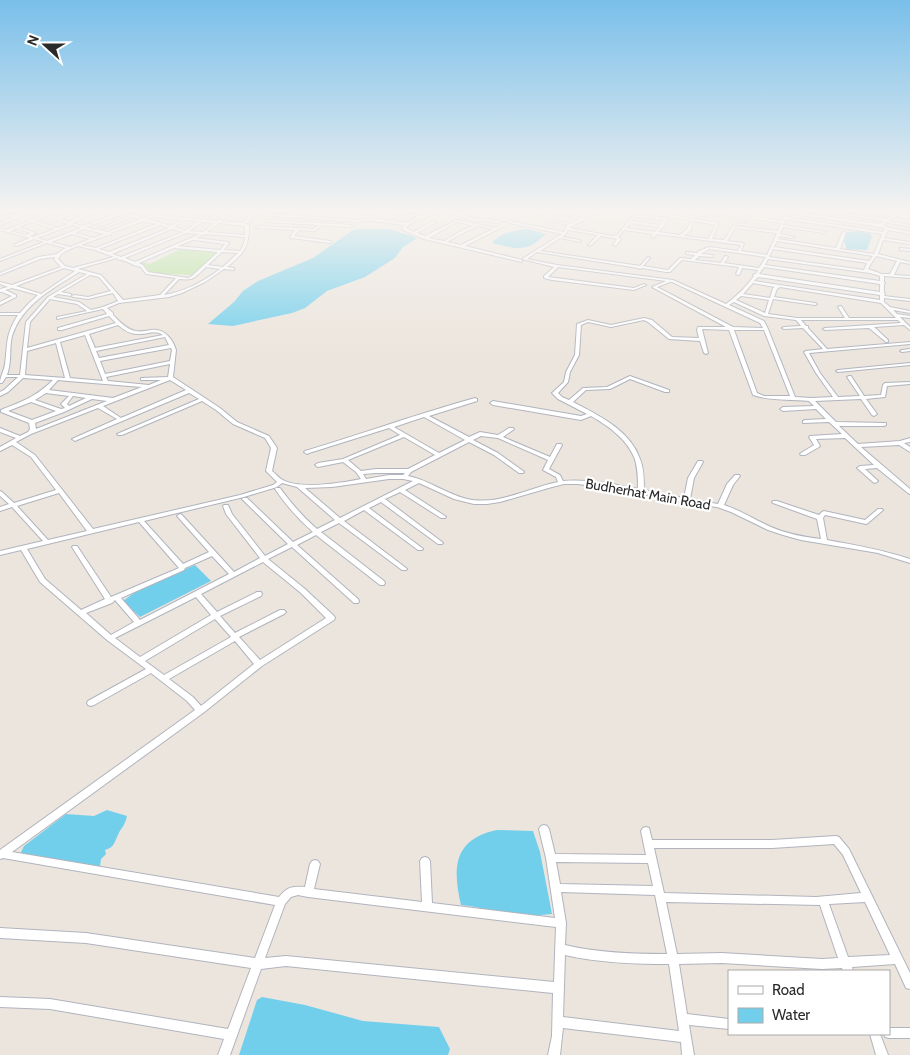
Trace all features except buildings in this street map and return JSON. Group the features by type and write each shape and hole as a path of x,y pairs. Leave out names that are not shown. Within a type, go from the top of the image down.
{"street":[{"path":"0,274 38,258"},
{"path":"56,258 64,266 100,276 120,299 120,302"},
{"path":"0,382 4,374 11,334 21,314 31,302 41,294 81,271 117,258"},
{"path":"119,258 142,266 147,273 204,280"},
{"path":"134,264 147,258"},
{"path":"188,279 214,258"},
{"path":"59,318 104,308 120,302 172,296 228,268 236,258"},
{"path":"514,258 557,266 673,281 762,322 793,398"},
{"path":"513,265 525,258"},
{"path":"580,258 669,271 678,259 692,260 883,282"},
{"path":"640,268 648,258"},
{"path":"722,264 725,258"},
{"path":"727,306 741,295 752,282 767,258"},
{"path":"776,258 910,278"},
{"path":"840,258 869,262"},
{"path":"870,272 866,270 872,258"},
{"path":"890,258 910,262"},
{"path":"892,275 898,260"},
{"path":"1,291 64,266"},
{"path":"206,266 228,268"},
{"path":"557,266 545,277 634,289 644,286"},
{"path":"738,274 741,266"},
{"path":"0,394 6,392 22,376 28,322 50,298 81,271"},
{"path":"756,275 910,300"},
{"path":"882,275 882,302"},
{"path":"156,297 180,277"},
{"path":"836,287 840,277"},
{"path":"673,281 654,287 731,328 755,394 764,397 811,400 864,398 883,396 885,385 887,384 910,383"},
{"path":"752,282 882,302 910,329"},
{"path":"0,283 41,294"},
{"path":"766,315 775,288 779,286"},
{"path":"0,304 15,296 1,291"},
{"path":"57,292 90,297"},
{"path":"78,303 90,297 113,292"},
{"path":"741,295 815,304"},
{"path":"50,298 78,303 89,310"},
{"path":"734,301 766,315 797,319 910,317"},
{"path":"840,307 847,318"},
{"path":"104,308 119,323 132,332 155,330 165,336 173,346 174,354 170,378"},
{"path":"888,308 910,312"},
{"path":"2,315 21,314"},
{"path":"60,329 111,314"},
{"path":"641,491 639,464 630,446 611,427 555,394 566,382 568,372 577,355 578,326 581,322 588,321 611,326 644,319 650,321 672,338 703,340"},
{"path":"797,319 825,349"},
{"path":"26,350 58,343 119,323"},
{"path":"825,329 905,324"},
{"path":"870,326 886,340"},
{"path":"784,328 806,327"},
{"path":"706,353 700,328 766,329"},
{"path":"87,333 106,383"},
{"path":"93,350 165,336"},
{"path":"58,343 68,380"},
{"path":"837,399 818,373 806,352 910,343"},
{"path":"98,360 173,346"},
{"path":"902,351 910,350"},
{"path":"104,376 172,362"},
{"path":"838,371 910,364"},
{"path":"4,374 149,386"},
{"path":"569,403 585,388 608,388 630,377 667,391"},
{"path":"849,377 874,414"},
{"path":"0,449 29,433 170,378"},
{"path":"143,379 170,378 203,399 235,423 267,438 272,443 275,453 269,471 292,508 318,532 382,583"},
{"path":"2,411 31,400 45,391 57,379"},
{"path":"45,391 71,396 114,400"},
{"path":"74,439 189,391"},
{"path":"68,408 64,404 71,396"},
{"path":"2,411 32,422 90,398"},
{"path":"120,434 203,399"},
{"path":"31,400 62,411"},
{"path":"307,452 348,441 389,426 476,400"},
{"path":"811,400 845,436 910,492"},
{"path":"493,403 581,418 590,415"},
{"path":"99,406 120,419"},
{"path":"783,409 818,407"},
{"path":"426,416 496,454 521,472"},
{"path":"29,433 33,429 32,422"},
{"path":"805,422 884,424"},
{"path":"389,426 438,455"},
{"path":"499,437 512,429"},
{"path":"0,430 20,438"},
{"path":"360,473 376,471 407,474 438,455 480,434 499,437 551,459"},
{"path":"318,465 344,460 404,435"},
{"path":"803,454 817,446 812,437 845,436"},
{"path":"856,446 900,443 910,440"},
{"path":"12,442 33,456 92,531"},
{"path":"900,443 910,450"},
{"path":"560,445 546,470 558,476 561,482"},
{"path":"344,460 360,473 364,480"},
{"path":"687,501 691,478 700,462"},
{"path":"875,481 860,468 878,466"},
{"name":"Budherhat Main Road","path":"279,485 327,486 407,474 417,481 459,498 471,502 483,502 515,496 561,482 597,484 687,501 721,503 783,533 880,551 910,561"},
{"path":"721,503 730,484 737,476"},
{"path":"110,638 417,481"},
{"path":"0,553 242,496 279,485"},
{"path":"298,485 340,521 404,569"},
{"path":"400,489 443,517"},
{"path":"0,509 60,491"},
{"path":"0,493 46,542"},
{"path":"245,499 356,601"},
{"path":"381,499 440,543"},
{"path":"775,502 820,518"},
{"path":"1,855 200,711 259,664 331,618 303,591 265,560 229,514 226,506"},
{"path":"365,508 420,549"},
{"path":"824,540 820,518 824,513 866,522 880,510"},
{"path":"180,516 232,574"},
{"path":"140,520 182,567"},
{"path":"75,547 114,599 139,623"},
{"path":"23,548 42,580 110,638 190,699 200,711"},
{"path":"80,613 181,570 182,567 212,553"},
{"path":"197,594 259,664"},
{"path":"140,661 216,615 259,594"},
{"path":"163,679 282,612"},
{"path":"91,703 150,670"},
{"path":"544,829 552,858 561,923 554,1055"},
{"path":"646,831 673,959 688,1055"},
{"path":"649,844 772,844 836,840 846,852 910,984"},
{"path":"1,855 281,902"},
{"path":"552,858 652,859"},
{"path":"425,861 426,907"},
{"path":"308,893 315,864"},
{"path":"555,888 823,900 868,897"},
{"path":"224,1055 281,902 288,893 298,891 561,923"},
{"path":"823,900 846,967"},
{"path":"0,933 86,938 259,964 286,961 558,988"},
{"path":"560,949 586,955 651,960 722,958 846,967 898,959"},
{"path":"0,1002 50,1004 230,1035"},
{"path":"683,1019 728,1024"},
{"path":"557,1022 685,1037"},
{"path":"890,1033 910,1033"},
{"path":"875,1035 882,1055"}],"green space":[{"path":"162,258 212,258 193,275 151,273 141,262 150,264"}],"water":[{"path":"312,258 395,258 365,277 327,291 305,308 292,313 233,326 208,324 234,302 243,291 258,281"},
{"path":"195,565 211,581 140,617 123,601 141,588"},
{"path":"107,810 127,816 114,844 105,850 106,854 101,859 100,867 22,855 21,852 24,846 66,814 94,816"},
{"path":"497,830 533,831 540,852 552,914 510,914 461,905 457,879 459,857 472,840"},
{"path":"262,997 305,1005 363,1021 439,1027 450,1049 448,1055 239,1055 257,1000"}]}
